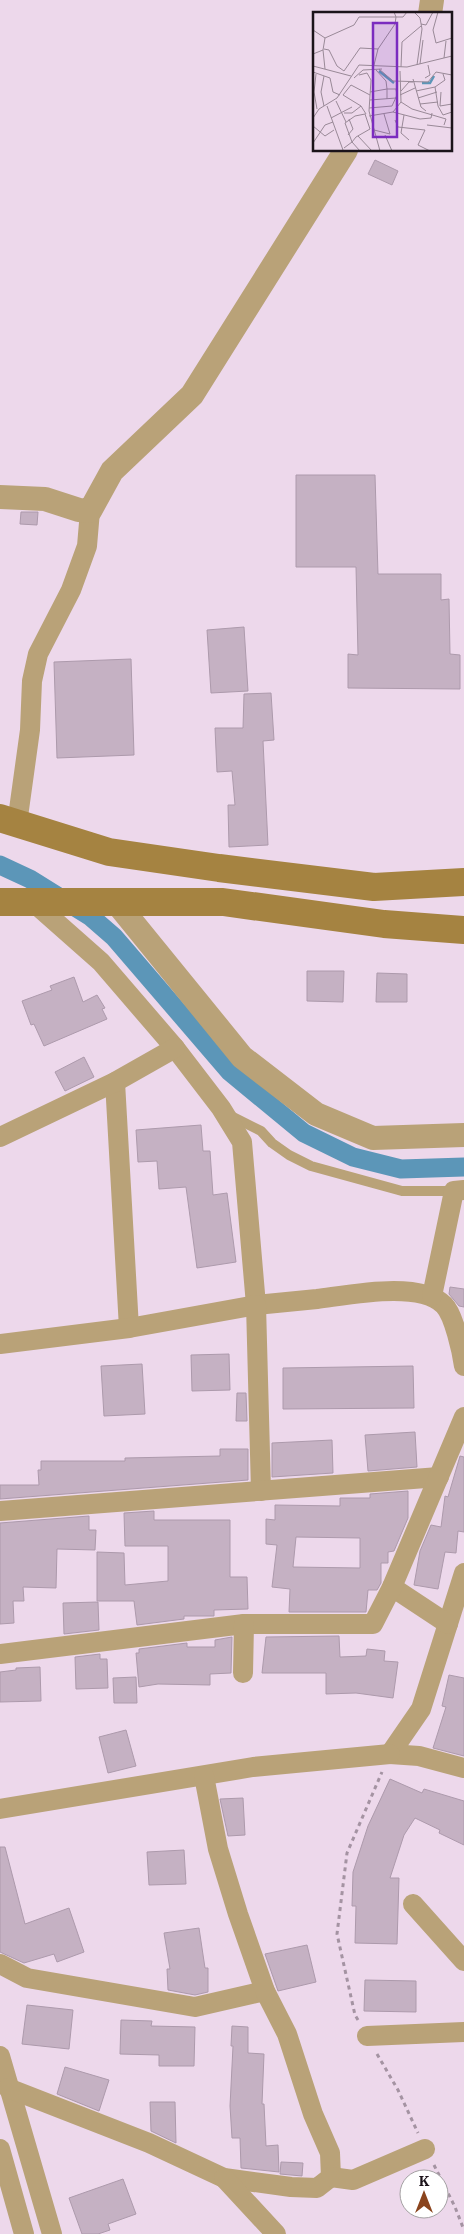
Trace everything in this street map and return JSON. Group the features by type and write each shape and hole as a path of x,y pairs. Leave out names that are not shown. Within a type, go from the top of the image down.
{"main road":[{"path":"8,821 109,852 220,868 374,887 464,882"},
{"path":"0,902 78,900 223,902 384,924 464,930"}],"street":[{"path":"8,821 30,730 32,681 38,654 71,590 87,546 90,510 112,471 192,396 345,151"},
{"path":"0,497 45,499 79,510 90,510"},
{"path":"37,902 101,962 175,1048 224,1113 242,1142 256,1305 261,1491"},
{"path":"116,902 242,1057 316,1114 373,1138 464,1135"},
{"path":"0,1137 115,1082 175,1048"},
{"path":"115,1082 129,1328"},
{"path":"432,1296 459,1190"},
{"path":"0,1344 129,1328 256,1305 386,1290 408,1291 432,1296 445,1306 458,1338 464,1366"},
{"path":"0,1654 244,1624 373,1624 392,1587 464,1417"},
{"path":"0,1511 439,1478"},
{"path":"390,1754 421,1709 464,1573"},
{"path":"392,1587 448,1624"},
{"path":"243,1673 244,1624"},
{"path":"0,1809 253,1767 390,1754 419,1756 464,1768"},
{"path":"204,1776 218,1849 265,1990 287,2034 313,2114 330,2153 331,2177"},
{"path":"413,1904 464,1961"},
{"path":"0,1964 26,1978 195,2007 265,1990"},
{"path":"367,2036 464,2032"},
{"path":"0,2056 52,2234"},
{"path":"8,2088 149,2143 224,2178 291,2187 317,2188 331,2177 353,2180 425,2149"},
{"path":"0,2150 24,2234"},
{"path":"224,2178 276,2234"}],"lane":[{"path":"224,1113 261,1131 288,1155 311,1166 402,1191 459,1190"}],"path":[{"path":"390,1754 347,1854 337,1934 354,2015 398,2090 425,2149 455,2207 464,2230"}],"building":[{"path":"375,160 398,171 392,185 368,174"},
{"path":"296,475 375,475 378,574 441,574 441,600 449,599 450,654 460,655 460,689 348,688 348,654 358,655 356,567 296,567"},
{"path":"21,512 38,512 37,525 20,524"},
{"path":"244,627 248,691 211,693 207,630"},
{"path":"131,659 134,755 57,758 54,662"},
{"path":"271,693 274,740 263,741 268,845 229,847 228,805 235,805 232,771 217,772 215,728 243,728 244,694"},
{"path":"307,971 344,971 343,1002 307,1001"},
{"path":"377,973 407,974 407,1002 376,1002"},
{"path":"74,977 83,1002 97,995 105,1008 102,1009 107,1019 44,1046 34,1024 31,1025 22,1001 52,990 50,986"},
{"path":"84,1057 94,1077 65,1091 55,1072"},
{"path":"201,1125 203,1151 210,1151 213,1195 227,1193 236,1262 197,1268 186,1187 159,1189 157,1161 138,1162 136,1130"},
{"path":"450,1287 464,1289 464,1307 459,1306 449,1294"},
{"path":"229,1354 230,1390 192,1391 191,1355"},
{"path":"142,1364 145,1414 104,1416 101,1366"},
{"path":"413,1366 414,1408 283,1409 283,1368"},
{"path":"237,1393 246,1393 247,1421 236,1421"},
{"path":"415,1432 417,1467 368,1471 365,1435"},
{"path":"332,1440 333,1473 272,1477 272,1443"},
{"path":"220,1449 248,1449 248,1480 0,1499 0,1485 39,1485 38,1470 41,1470 41,1461 125,1461 125,1458 220,1456"},
{"path":"460,1456 464,1457 464,1532 458,1531 456,1553 445,1552 438,1589 414,1585 420,1551 431,1525 441,1527 445,1496 448,1497"},
{"path":"408,1491 408,1518 394,1551 388,1552 388,1563 381,1563 381,1583 377,1590 368,1590 366,1612 289,1612 290,1589 272,1587 277,1545 266,1544 266,1519 275,1520 275,1505 340,1506 340,1498 370,1498 370,1494","holes":["296,1537 360,1538 360,1568 293,1567"]},
{"path":"154,1511 154,1520 230,1520 230,1577 247,1577 248,1609 214,1610 214,1616 184,1616 184,1619 137,1625 134,1601 97,1601 97,1552 124,1553 125,1585 168,1581 168,1546 125,1546 124,1513"},
{"path":"89,1516 89,1530 96,1530 95,1550 57,1549 56,1588 23,1587 24,1601 13,1601 14,1623 0,1624 0,1523"},
{"path":"98,1602 99,1630 64,1634 63,1603"},
{"path":"339,1636 340,1657 366,1656 367,1649 385,1651 384,1661 398,1662 393,1698 356,1693 326,1694 326,1673 262,1673 266,1637"},
{"path":"232,1637 231,1673 210,1674 210,1685 158,1684 139,1687 136,1653 139,1653 139,1649 187,1643 187,1647 215,1647 215,1640"},
{"path":"100,1654 100,1659 107,1659 108,1688 76,1689 75,1657"},
{"path":"40,1667 41,1701 0,1702 0,1672 16,1670 16,1668"},
{"path":"449,1675 464,1678 464,1756 433,1748 446,1707 442,1706"},
{"path":"136,1677 137,1703 114,1703 113,1678"},
{"path":"126,1730 136,1766 108,1773 99,1737"},
{"path":"390,1779 422,1793 424,1789 464,1801 464,1845 439,1833 440,1830 415,1818 404,1835 390,1878 399,1878 397,1944 355,1943 356,1906 352,1906 353,1872 368,1826"},
{"path":"243,1798 245,1835 228,1836 220,1799"},
{"path":"0,1847 5,1847 25,1924 69,1908 84,1952 57,1962 54,1954 24,1963 0,1952"},
{"path":"184,1850 186,1884 149,1885 147,1852"},
{"path":"199,1928 205,1968 208,1968 208,1992 195,1995 168,1990 167,1969 170,1969 164,1933"},
{"path":"307,1945 316,1982 278,1991 265,1954"},
{"path":"365,1980 416,1981 416,2012 364,2011"},
{"path":"27,2005 73,2010 69,2049 22,2044"},
{"path":"121,2020 152,2021 151,2026 195,2027 194,2066 159,2066 159,2055 120,2054"},
{"path":"232,2026 248,2027 248,2053 264,2054 262,2104 264,2104 266,2146 278,2145 279,2172 241,2168 240,2138 232,2138 230,2106"},
{"path":"65,2067 109,2080 99,2111 57,2094"},
{"path":"150,2102 175,2102 176,2143 151,2131"},
{"path":"281,2162 303,2163 302,2176 280,2174"},
{"path":"123,2179 136,2214 108,2224 110,2230 98,2234 82,2234 69,2198"}],"waterway":[{"path":"0,865 30,879 91,917 114,937 230,1072 304,1133 353,1157 401,1169 464,1167"}]}
